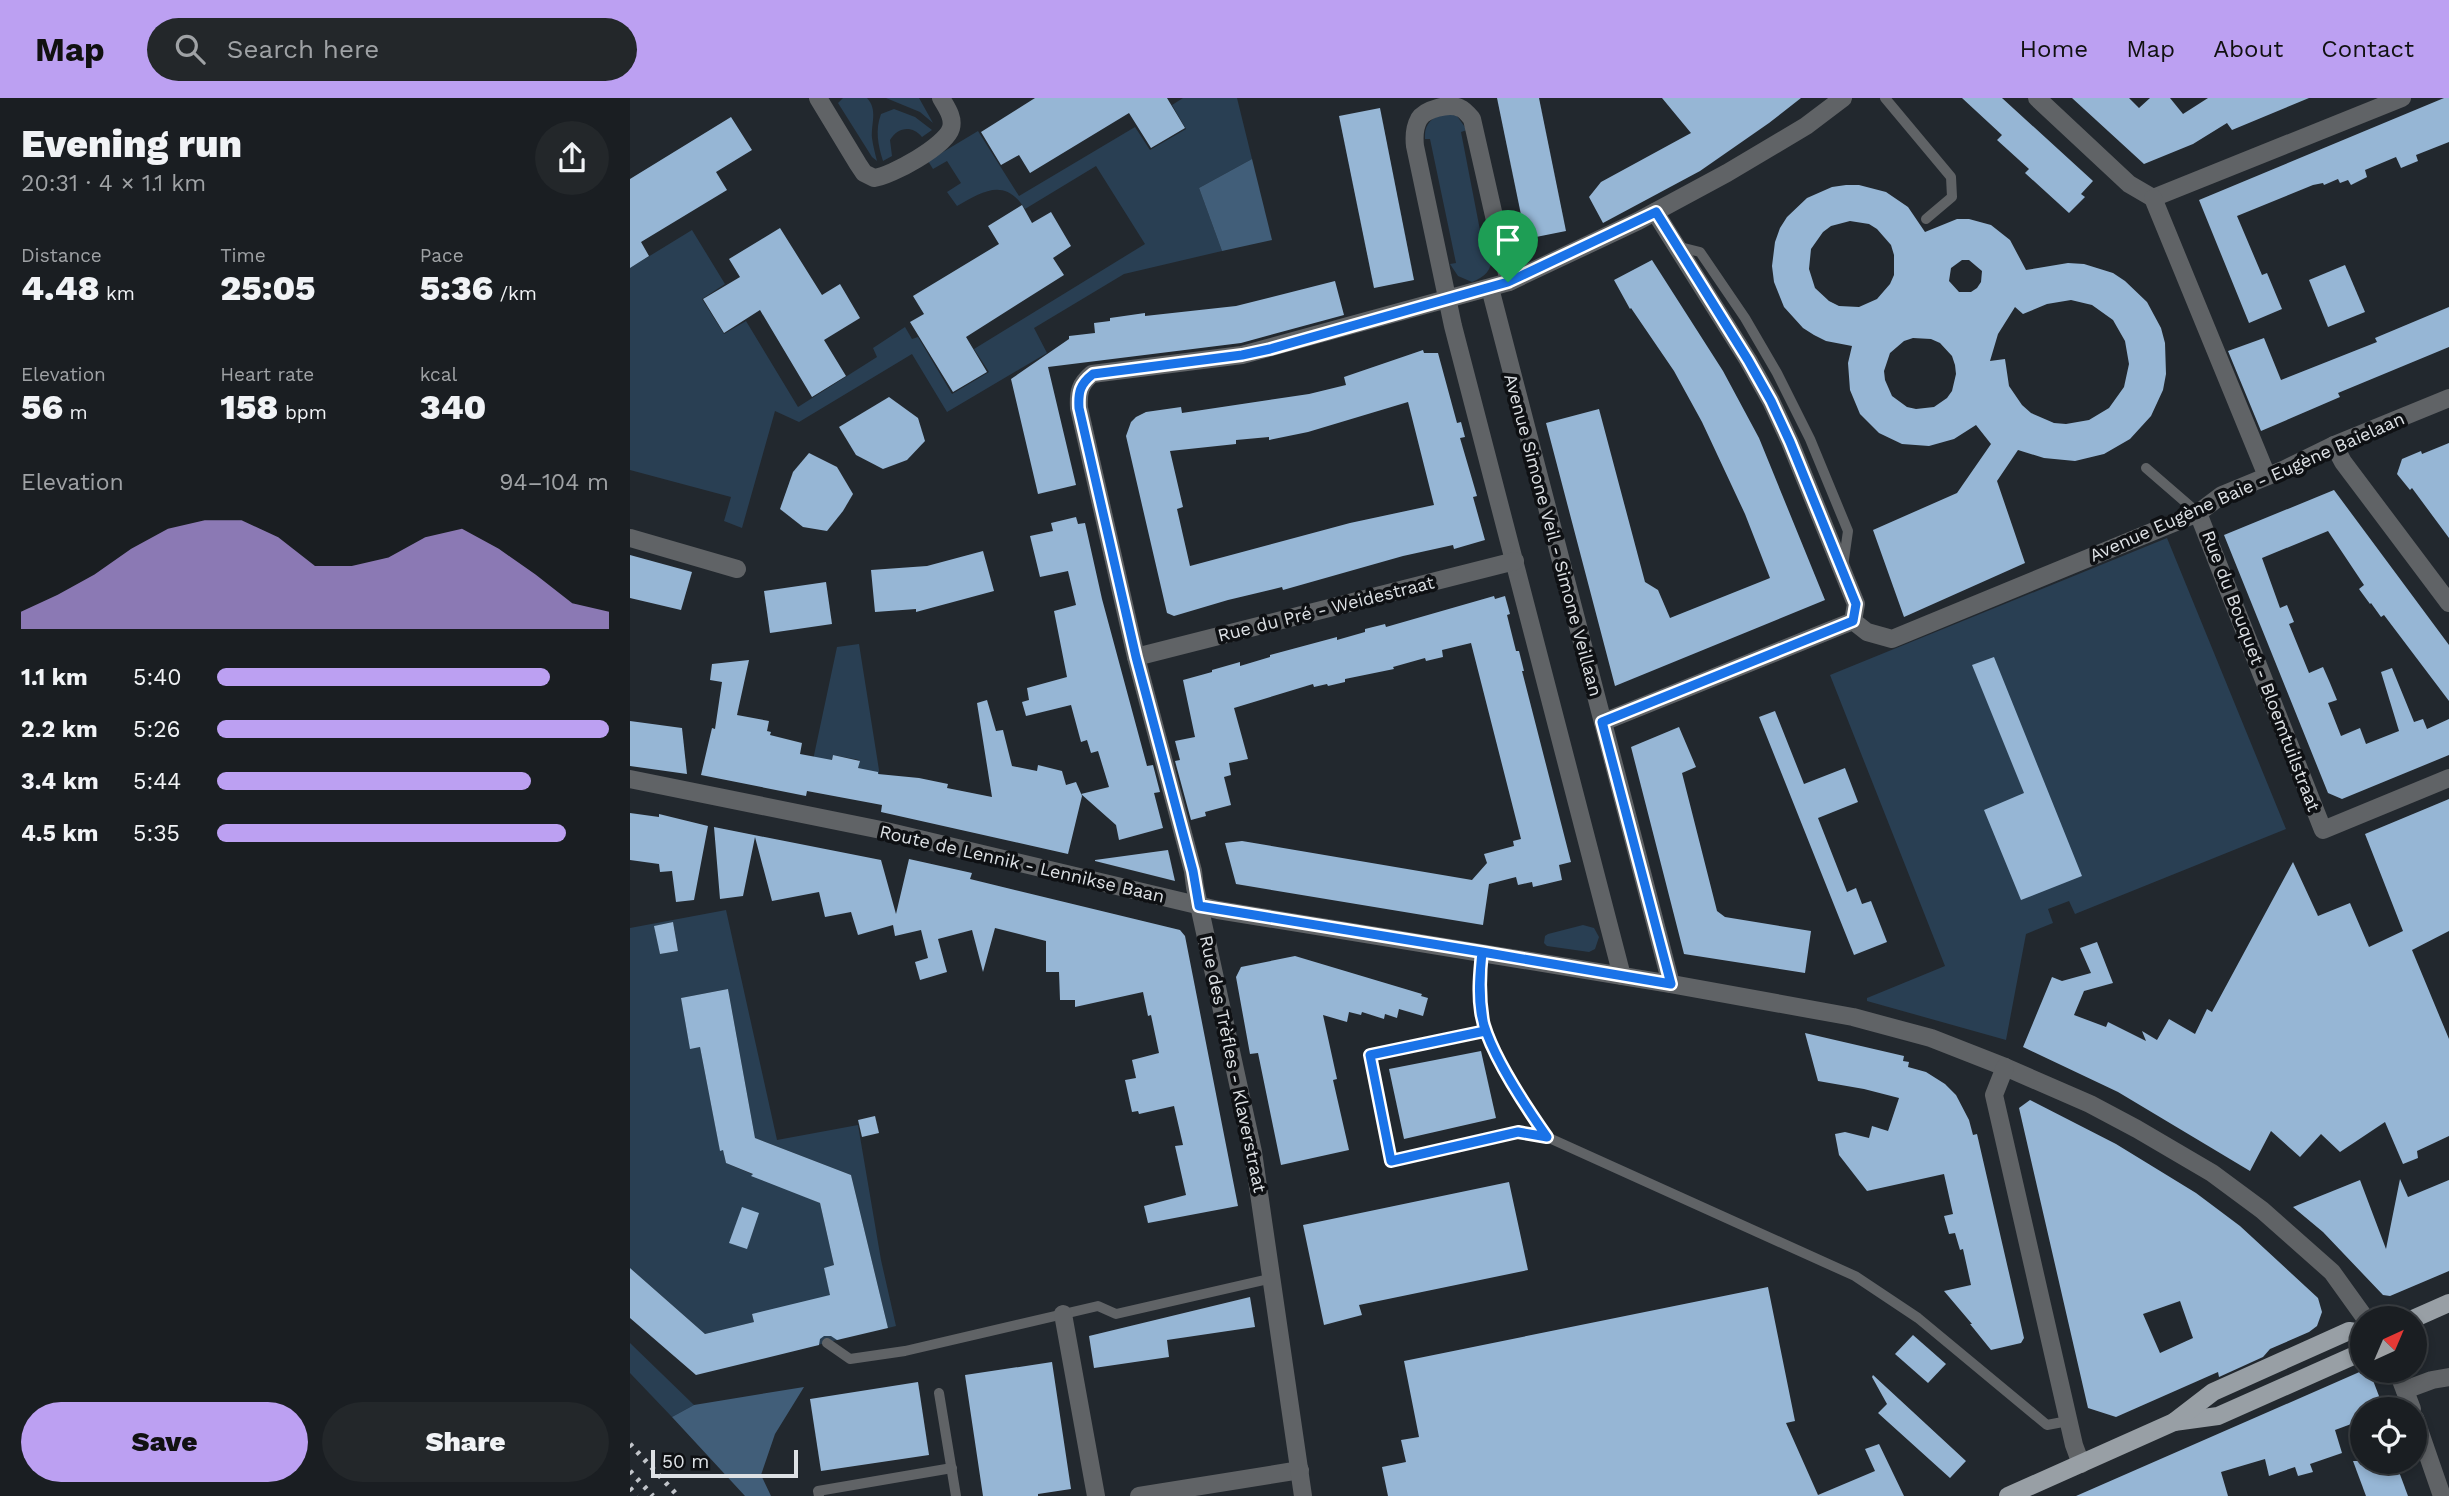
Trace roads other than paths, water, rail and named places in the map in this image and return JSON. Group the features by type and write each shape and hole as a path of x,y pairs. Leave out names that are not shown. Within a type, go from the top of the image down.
{"main road":[{"path":"2427,1313 2449,1303"},
{"path":"2012,1495 2174,1422 2213,1392 2350,1331"},
{"path":"2174,1422 2218,1416 2350,1357"}],"street":[{"path":"818,98 864,173 874,178 892,173 942,141 948,134 950,113 941,98"},
{"path":"1448,299 1508,282 1656,212 1806,126 1843,98"},
{"path":"2037,98 2129,184 2153,198 2267,476"},
{"path":"2153,198 2402,98"},
{"path":"1508,282 1472,118 1466,111 1454,106 1429,111 1418,120 1414,130 1415,146 1448,299 1622,976"},
{"path":"1602,722 1853,621 1856,604 1771,401 1656,212"},
{"name":"Avenue Simone Veil - Simone Veillaan","path":"1490,288 1671,984"},
{"name":"Rue des Trèfles - Klaverstraat","path":"1303,1496 1253,1152 1193,871 1136,657 1079,408 1078,393 1083,381 1093,374 1242,355 1448,299"},
{"name":"Avenue Eugène Baie - Eugène Baielaan","path":"1853,621 1867,632 1890,639 2199,513 2222,495 2449,398"},
{"path":"2334,445 2343,462 2449,603"},
{"name":"Rue du Bouquet - Bloemtuilstraat","path":"2199,513 2323,830 2449,778"},
{"path":"630,538 737,569"},
{"name":"Rue du Pré - Weidestraat","path":"1136,657 1515,561"},
{"name":"Route de Lennik - Lennikse Baan","path":"630,779 886,831 1199,906 1671,984 1853,1017 1931,1038 2005,1067 2126,1122 2212,1173 2262,1210 2332,1272 2356,1306"},
{"path":"2005,1067 1994,1095 2068,1421 2081,1464"},
{"path":"1063,1314 1097,1496"},
{"path":"2405,1390 2449,1377"},
{"path":"2402,1383 2408,1397"},
{"path":"2427,1453 2442,1496"},
{"path":"1139,1496 1300,1470"}],"lane":[{"path":"1885,98 1951,177 1952,197 1926,219"},
{"path":"2146,468 2199,513"},
{"path":"1482,952 1481,1012 1485,1031 1523,1103 1547,1137"},
{"path":"1485,1031 1370,1055 1391,1161 1518,1132 1547,1137 1855,1276 1917,1318 2047,1425 2068,1421"},
{"path":"827,1343 850,1359 905,1351 1098,1306 1116,1314 1273,1278"},
{"path":"939,1393 956,1496"},
{"path":"819,1496 818,1491 951,1468"}],"railway":[{"path":"630,1444 678,1496"},
{"path":"630,1471 653,1496"},
{"path":"630,1488 637,1496"}]}
